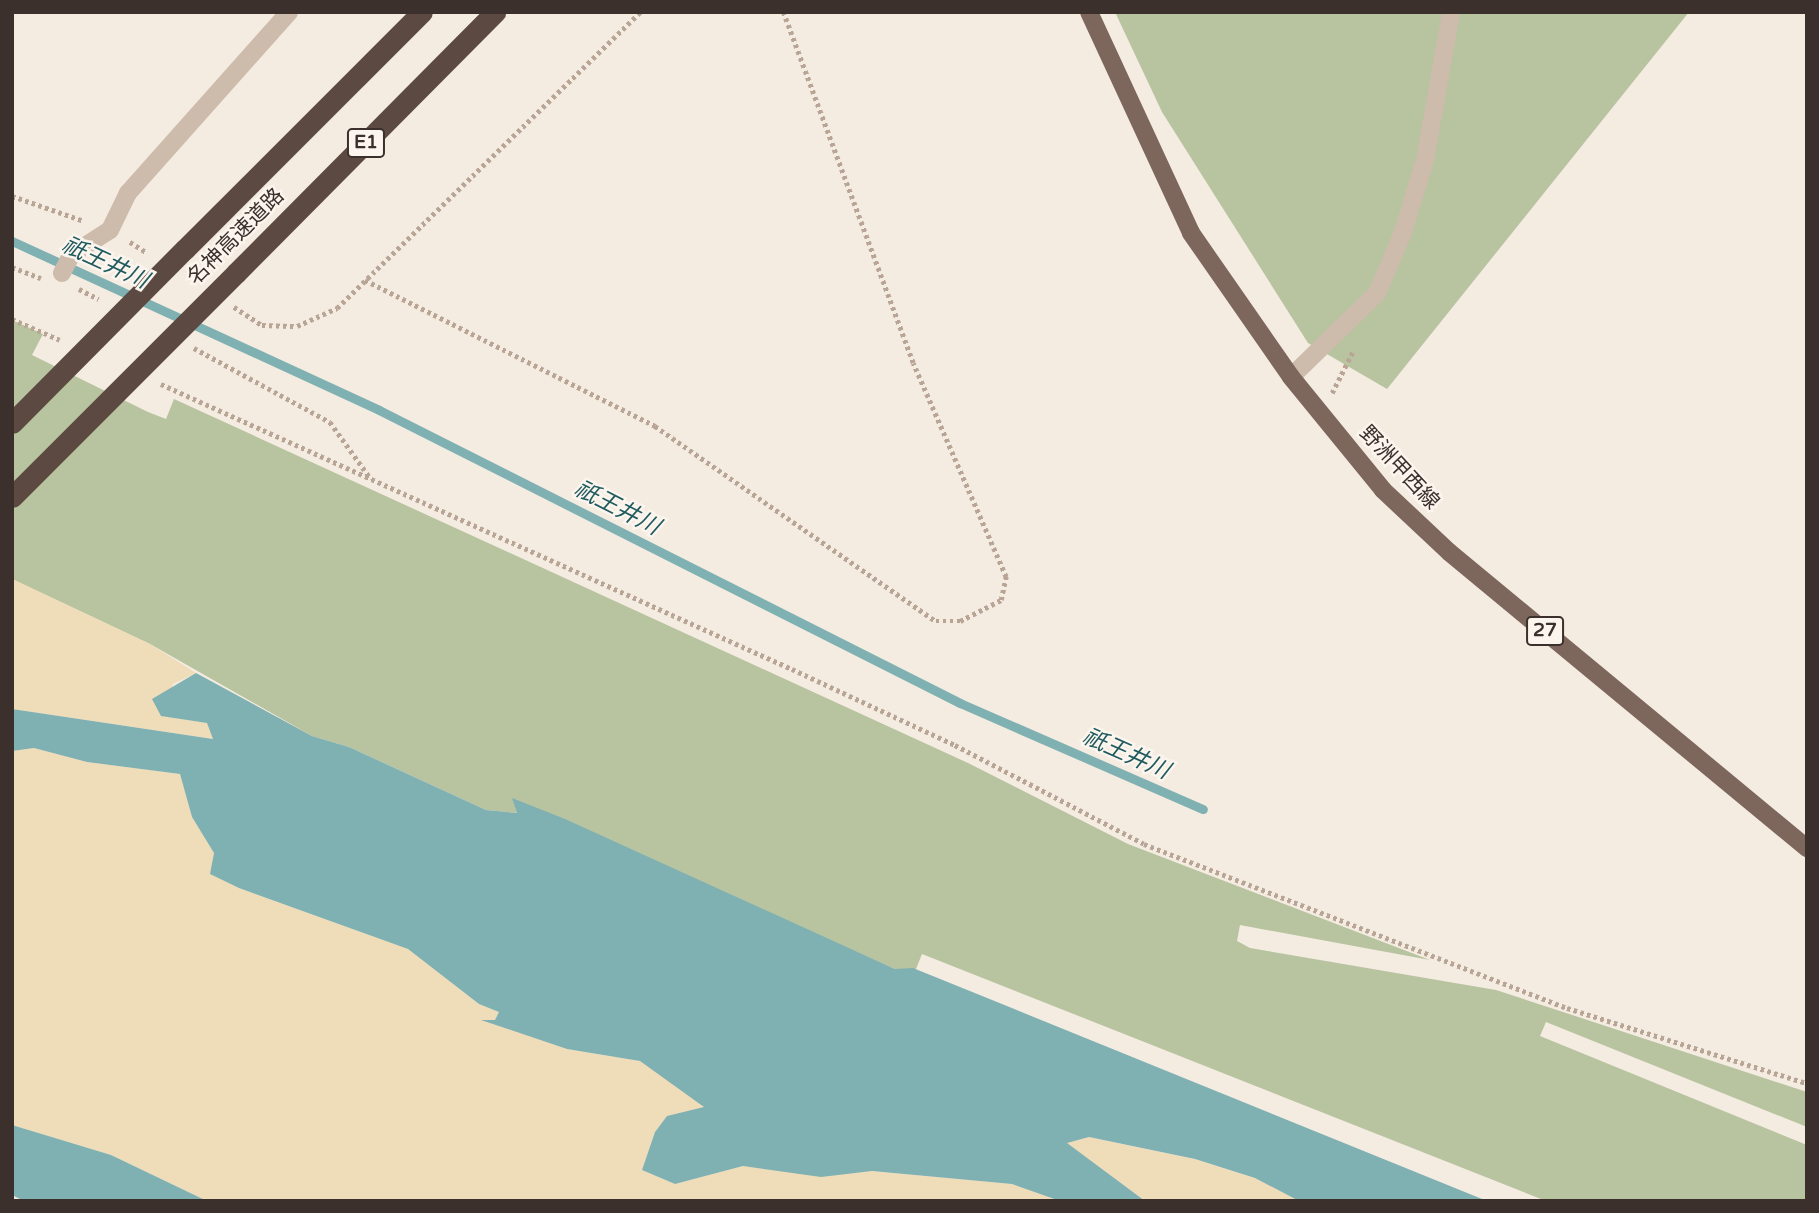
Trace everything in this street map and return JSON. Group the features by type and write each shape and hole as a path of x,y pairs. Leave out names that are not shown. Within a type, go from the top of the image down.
{"highway":[{"name":"名神高速道路","path":"12,423 422,12"},
{"name":"名神高速道路","path":"12,497 495,12"}],"main road":[{"name":"野洲甲西線","path":"1089,12 1191,233 1291,377 1383,490 1449,552 1807,848"}],"street":[{"path":"66,279 71,255 110,230 128,193 289,12"},
{"path":"1291,377 1377,293 1402,235 1424,160 1451,12"}],"path":[{"path":"227,303 262,325 298,326 337,308 640,12"},
{"path":"365,280 654,426 936,621 960,621 1001,600 1006,577 913,363 783,12"},
{"path":"12,196 110,230 157,259"},
{"path":"66,279 107,303"},
{"path":"12,319 74,346"},
{"path":"190,346 330,422 372,480"},
{"path":"147,378 955,745 1144,844 1567,1008 1807,1083"}],"green space":[{"path":"1115,12 1689,12 1387,389 1308,343 1162,112"},
{"path":"12,320 43,334 32,355 148,412 166,419 174,399 968,763 1128,844 1430,960 1240,925 1237,941 1250,948 1496,990 1807,1092 1807,1127 1546,1022 1540,1036 1807,1145 1807,1201 1546,1201 922,954 916,969 895,969 513,799 517,813 486,810 349,747 312,736 150,644 12,579"}],"sand":[{"path":"12,579 150,644 196,673 173,684 162,716 207,723 214,739 12,709"},
{"path":"34,748 87,762 180,774 192,817 214,853 211,874 239,888 408,949 479,1004 499,1012 495,1020 484,1020 567,1049 640,1061 697,1099 704,1108 667,1116 655,1132 642,1170 675,1184 743,1166 821,1176 872,1171 1012,1184 1060,1201 207,1201 111,1155 12,1125 12,751"},
{"path":"1089,1137 1194,1159 1255,1178 1299,1201 1145,1201 1066,1143"}],"water":[{"path":"196,673 312,736 349,747 486,810 517,813 512,798 565,819 895,969 913,968 1487,1201 1299,1201 1255,1178 1195,1159 1089,1137 1067,1143 1145,1201 1060,1201 1012,1184 872,1171 821,1177 743,1166 675,1184 642,1170 655,1132 667,1116 704,1107 640,1061 567,1049 481,1020 495,1020 499,1012 479,1004 408,949 239,888 210,874 214,853 192,817 180,774 87,762 34,748 12,751 12,709 213,739 207,723 161,716 152,699"},
{"path":"12,1125 111,1155 207,1201 24,1201 12,1195"}],"waterway":[{"name":"祇王井川","path":"12,241 379,410 960,703 1203,809"}]}
